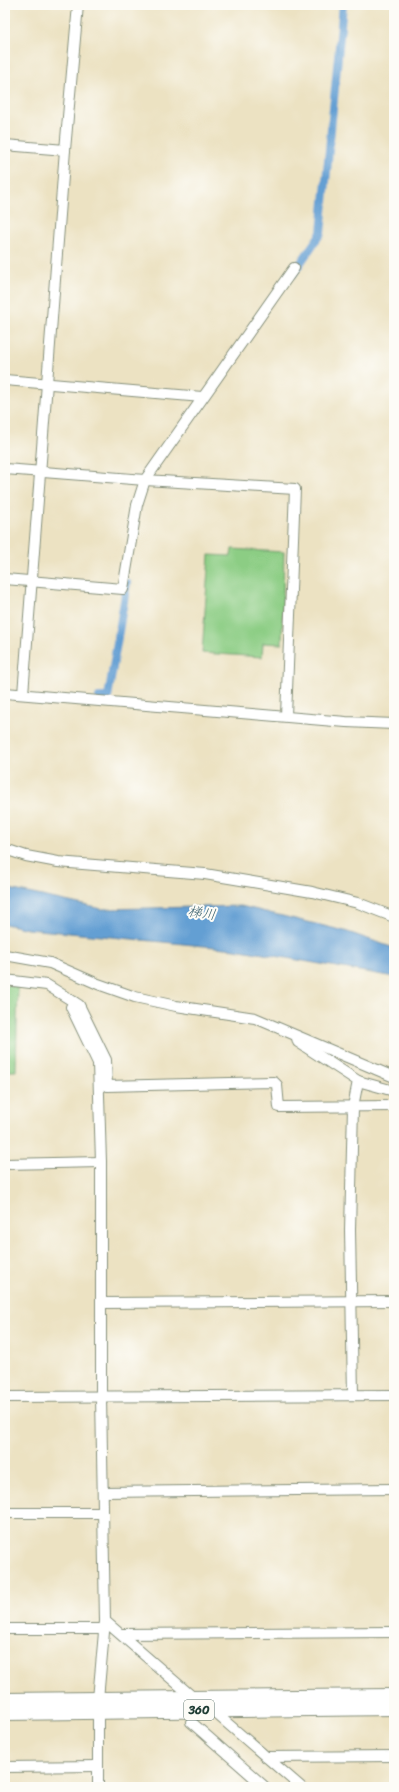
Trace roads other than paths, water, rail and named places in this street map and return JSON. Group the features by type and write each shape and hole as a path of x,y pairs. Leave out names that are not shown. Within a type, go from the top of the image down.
{"highway":[{"name":"360","path":"5,1713 195,1699 394,1696"},
{"name":"360","path":"5,1700 212,1710 394,1708"}],"street":[{"path":"23,694 65,150 78,5"},
{"path":"5,145 65,150"},
{"path":"5,578 123,589 137,505 145,480 294,268"},
{"path":"5,380 202,397"},
{"path":"5,469 145,480 295,489 286,716"},
{"path":"5,693 346,722 394,724"},
{"path":"5,849 26,856 58,862 205,874 312,892 358,903 394,917"},
{"path":"5,955 50,963 98,984 135,997 176,1006 255,1018 394,1077"},
{"path":"5,980 47,985 78,1005 106,1060 107,1086 274,1082 277,1085 279,1107 394,1106"},
{"path":"74,1002 71,1007 98,1063 101,1162 101,1397 105,1625 98,1705 98,1787"},
{"path":"295,1035 298,1042 358,1081 394,1091"},
{"path":"353,1395 350,1230 353,1107 358,1081"},
{"path":"5,1164 101,1162"},
{"path":"101,1303 394,1301"},
{"path":"5,1397 394,1395"},
{"path":"103,1492 394,1490"},
{"path":"5,1513 103,1513"},
{"path":"5,1629 105,1625 120,1634 195,1699"},
{"path":"120,1634 394,1632"},
{"path":"212,1710 301,1787"},
{"path":"191,1722 265,1787"},
{"path":"266,1757 394,1756"},
{"path":"5,1767 98,1766"}],"water":[{"name":"梯川","path":"5,888 102,909 241,906 345,931 394,948 394,977 235,949 28,929 5,924"}],"waterway":[{"path":"293,274 321,233 343,5"},
{"path":"99,697 108,697 127,583"}]}
